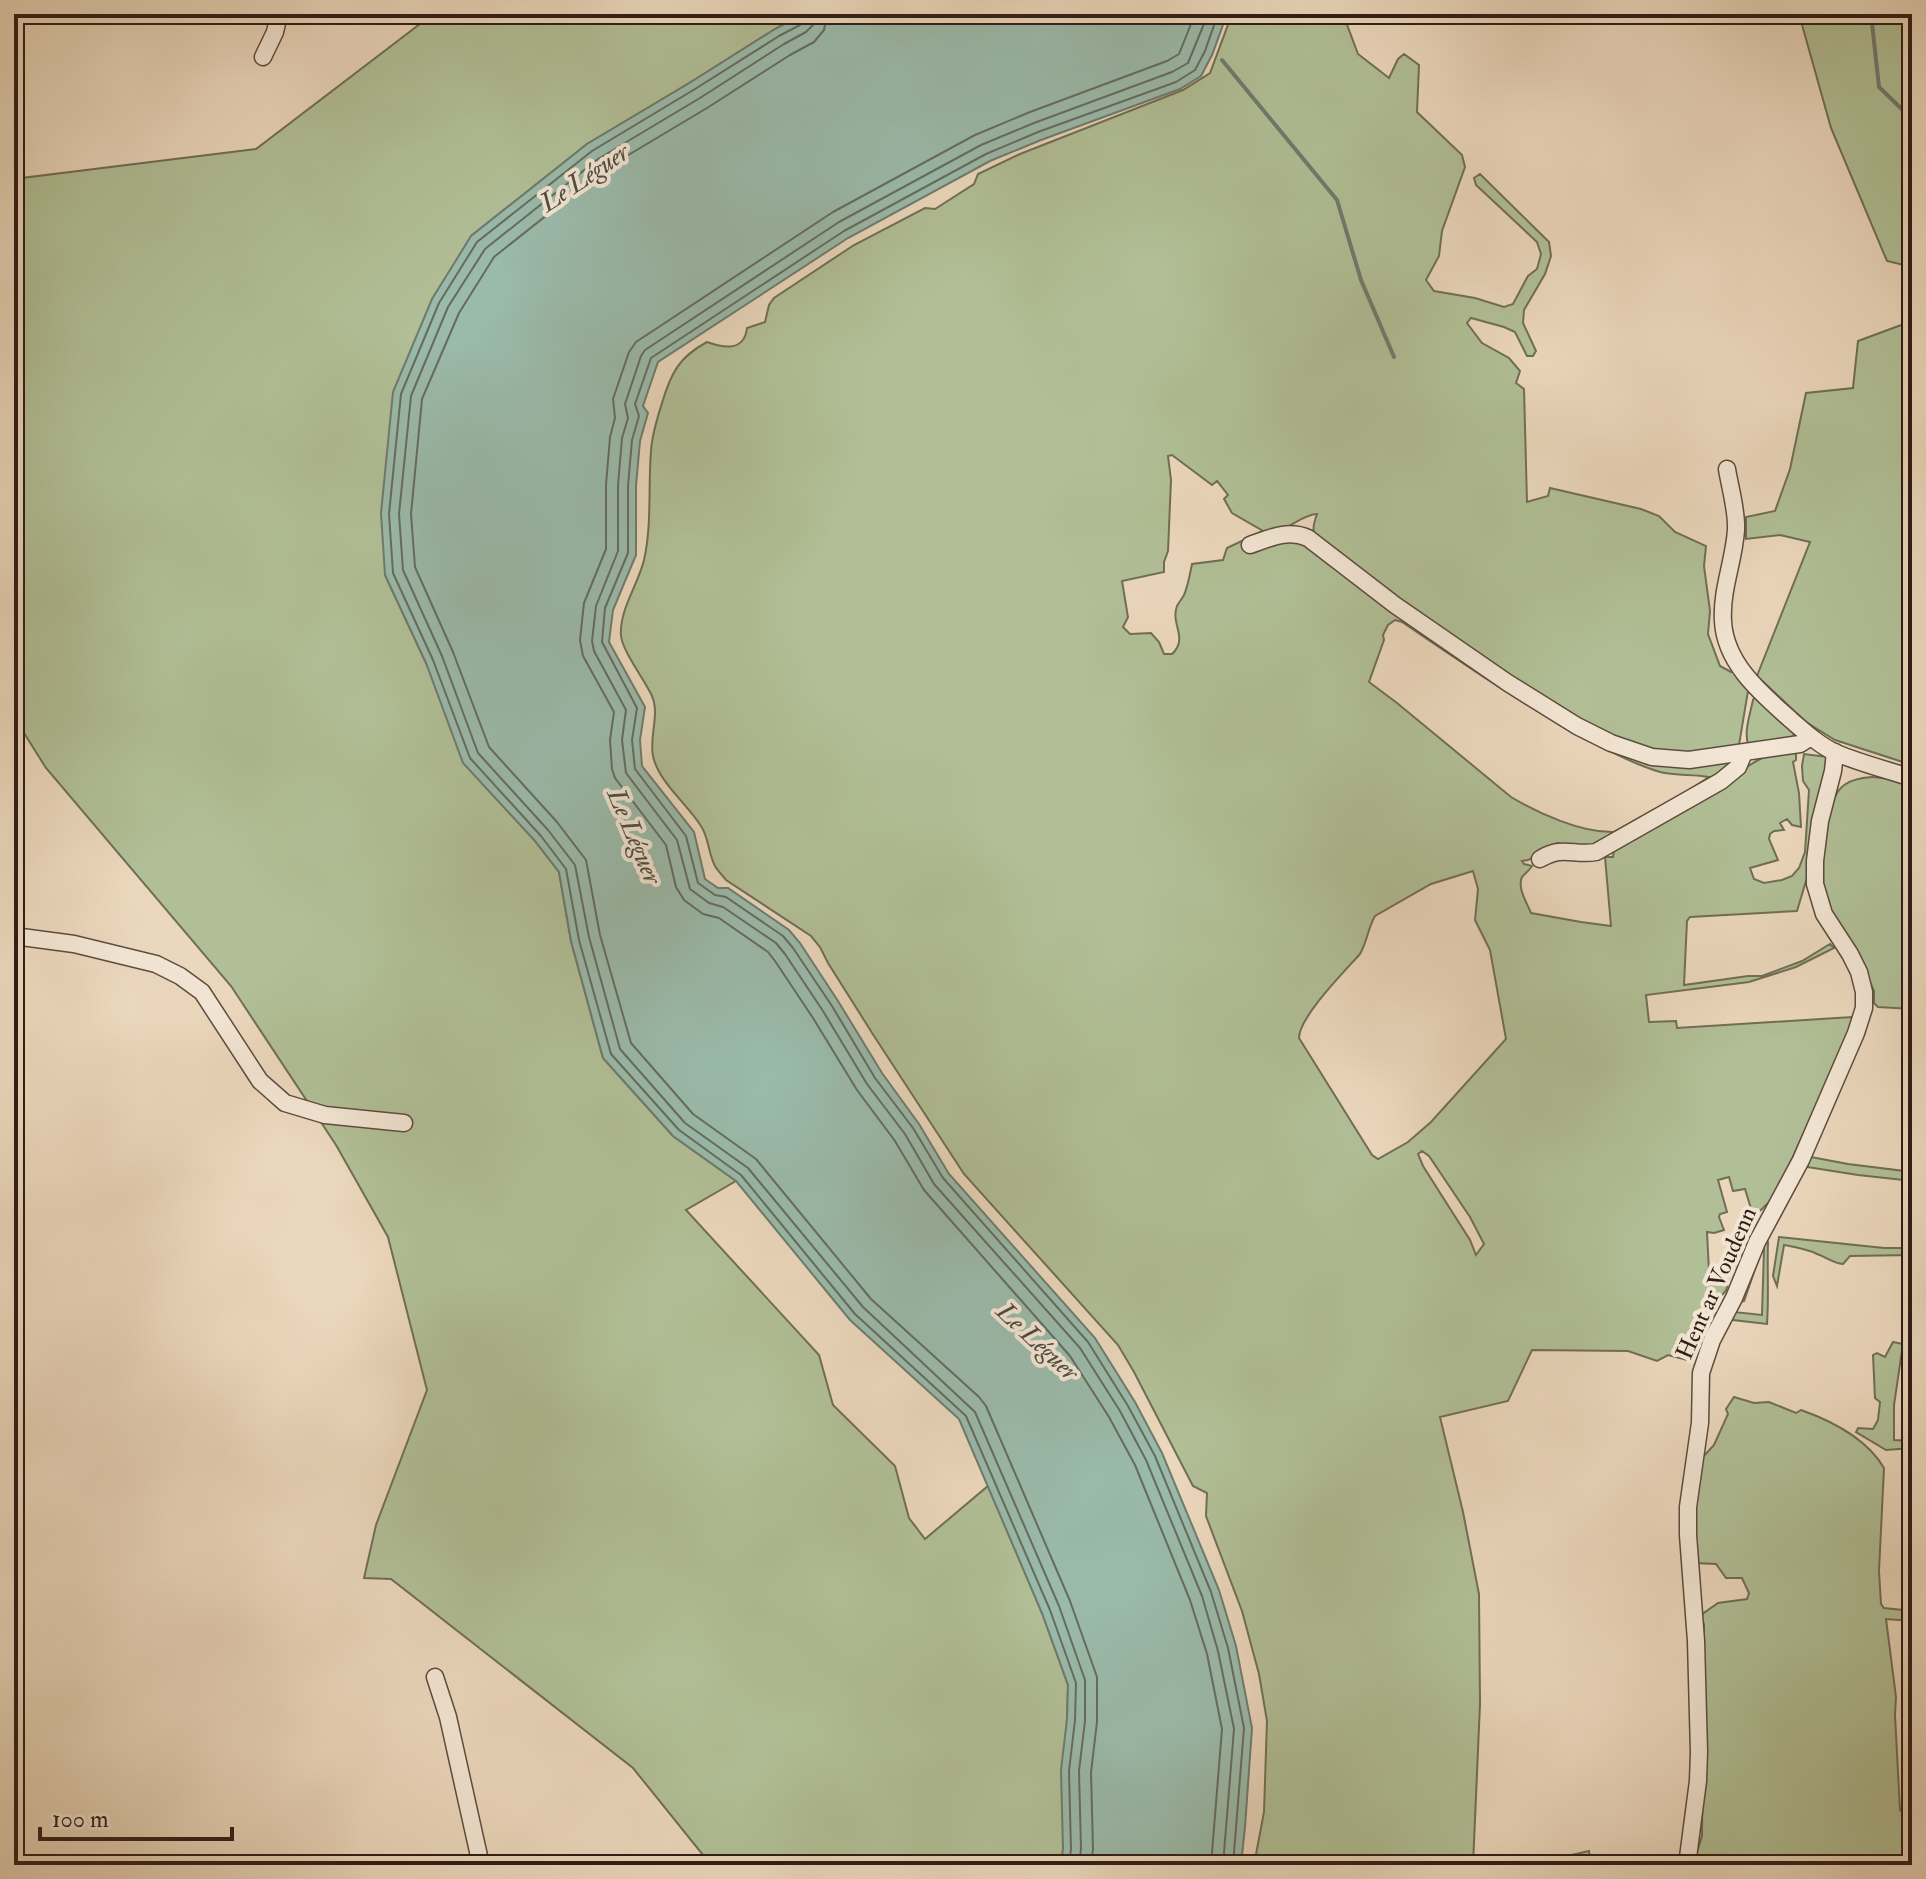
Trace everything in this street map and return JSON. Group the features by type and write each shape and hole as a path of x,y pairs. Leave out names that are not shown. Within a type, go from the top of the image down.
{"street":[{"path":"263,57 275,32 279,14"},
{"path":"1727,469 1736,532 1726,584 1723,624 1743,673 1753,686 1811,737 1835,752 1912,778"},
{"path":"1250,545 1288,533 1308,538 1395,605 1508,683 1577,726 1639,753 1689,760 1800,744 1811,737"},
{"name":"Hent ar Voudenn","path":"1687,1865 1699,1752 1688,1507 1700,1423 1701,1373 1712,1340 1734,1298 1757,1242 1801,1160 1864,1008 1859,972 1824,914 1815,884 1820,821 1835,752"},
{"path":"1540,859 1559,851 1596,852 1721,781 1738,767 1744,753"},
{"path":"1830,783 1850,771 1876,766"},
{"path":"14,936 74,944 156,964 202,992 260,1081 285,1103 325,1115 404,1123"},
{"path":"435,1677 448,1717 481,1865"}],"shaded area":[{"path":"433,14 803,14 587,144 471,236 385,575 426,663 535,841 559,872 571,941 603,1058 673,1136 736,1181 686,1210 819,1355 833,1405 895,1466 909,1518 925,1539 988,1486 1042,1613 1068,1685 1061,1865 711,1865 633,1768 391,1579 364,1578 376,1525 427,1390 388,1237 336,1145 231,986 46,768 14,717 14,179 256,149"},
{"path":"1232,14 1343,14 1358,54 1389,78 1398,59 1404,54 1419,65 1417,112 1462,155 1465,167 1442,231 1439,256 1426,280 1434,291 1504,307 1513,304 1528,276 1537,269 1541,254 1537,242 1476,185 1474,178 1480,174 1549,242 1551,256 1545,274 1524,310 1523,323 1536,351 1533,356 1527,356 1515,332 1471,318 1467,323 1482,343 1509,358 1520,371 1516,383 1524,389 1527,502 1548,496 1550,488 1641,509 1659,516 1675,532 1706,546 1704,566 1710,611 1708,634 1720,666 1738,672 1748,691 1739,745 1718,753 1680,757 1647,753 1600,736 1525,692 1319,543 1314,529 1317,514 1280,530 1285,539 1317,549 1376,597 1515,691 1598,739 1655,762 1685,764 1736,760 1722,774 1688,796 1594,847 1579,849 1557,843 1522,861 1532,866 1521,881 1531,913 1611,926 1605,857 1613,857 1614,850 1706,796 1757,761 1793,750 1796,754 1793,762 1801,827 1792,825 1787,819 1780,823 1784,830 1774,831 1769,839 1778,860 1750,868 1754,879 1764,883 1792,876 1805,852 1809,790 1803,781 1804,754 1828,757 1830,761 1816,811 1809,871 1797,911 1690,917 1687,921 1684,985 1762,976 1802,961 1830,944 1834,948 1796,967 1749,982 1646,995 1649,1022 1676,1021 1677,1028 1852,1017 1852,1024 1773,1198 1753,1215 1745,1189 1733,1191 1729,1177 1718,1180 1727,1212 1719,1217 1724,1230 1707,1232 1709,1271 1728,1280 1728,1285 1710,1310 1695,1356 1687,1360 1668,1355 1657,1361 1628,1351 1532,1350 1508,1401 1440,1417 1479,1594 1480,1704 1473,1865 1254,1865 1264,1812 1267,1721 1259,1674 1242,1611 1206,1516 1207,1493 1193,1486 1118,1345 964,1174 820,947 811,936 726,880 716,868 701,826 656,765 652,748 654,703 621,636 623,617 646,547 655,427 673,374 689,354 707,342 726,347 738,345 747,328 765,322 774,298 854,245 925,208 935,209 974,184 978,174 1020,154 1183,90 1210,73","holes":["1172,455 1212,485 1217,481 1228,495 1224,499 1232,513 1263,531 1227,548 1223,560 1192,564 1175,613 1179,642 1172,654 1164,654 1151,633 1130,634 1123,627 1128,617 1122,581 1164,572 1171,480 1168,456","1395,620 1402,622 1536,710 1640,765 1660,772 1709,777 1614,832 1574,826 1534,809 1511,797 1369,682 1388,625","1473,871 1478,889 1475,920 1490,950 1506,1039 1431,1122 1408,1142 1378,1159 1372,1155 1299,1038 1306,1018 1360,954 1375,916 1431,884","1422,1151 1429,1156 1470,1217 1484,1244 1476,1255 1418,1154"]},
{"path":"1799,14 1912,14 1912,267 1887,261 1831,128"},
{"path":"1912,321 1912,765 1835,740 1806,722 1757,676 1810,542 1780,535 1746,539 1746,517 1775,511 1790,469 1806,393 1853,388 1858,341"},
{"path":"1755,697 1794,733 1793,739 1749,747 1747,730"},
{"path":"1873,777 1912,786 1912,1009 1878,1007 1874,1003 1874,991 1827,906 1823,888 1821,849 1834,799 1846,784"},
{"path":"1811,1157 1912,1172 1912,1181 1807,1167"},
{"path":"1779,1237 1912,1248 1912,1255 1850,1256 1843,1264 1784,1245 1777,1286 1773,1276"},
{"path":"1765,1241 1768,1242 1767,1324 1733,1320 1734,1312 1762,1315 1764,1249 1744,1301 1738,1302"},
{"path":"1893,1342 1903,1344 1894,1405 1894,1440 1912,1441 1912,1448 1886,1450 1856,1432 1858,1428 1873,1429 1878,1420 1880,1402 1875,1398 1873,1355 1877,1353 1885,1357"},
{"path":"1734,1397 1754,1403 1769,1402 1796,1413 1801,1410 1825,1420 1848,1432 1868,1448 1884,1468 1879,1571 1881,1604 1884,1608 1912,1611 1912,1621 1886,1619 1896,1697 1900,1810 1903,1813 1912,1812 1912,1865 1693,1865 1702,1836 1704,1625 1701,1615 1718,1603 1747,1599 1749,1593 1742,1578 1726,1578 1716,1564 1694,1563 1693,1507 1702,1458 1714,1445 1728,1414 1726,1409"},
{"path":"1589,1851 1591,1865 1528,1865"}],"water":[{"name":"Le Léguer","path":"803,14 1227,14 1201,76 1180,89 990,161 848,238 658,362 643,406 648,413 640,441 636,486 636,555 613,610 609,642 645,707 640,740 642,766 694,832 705,879 718,888 728,888 789,930 800,943 949,1174 1095,1338 1162,1453 1219,1590 1236,1646 1252,1728 1241,1865 1061,1865 1061,1770 1068,1685 1042,1613 959,1419 850,1320 736,1181 673,1136 603,1058 571,941 559,872 535,841 463,763 426,663 385,575 381,513 393,392 432,299 471,236 587,144"}],"waterway":[{"path":"1871,14 1879,87 1912,119"},
{"path":"1222,60 1337,200 1361,280 1394,357"}]}
